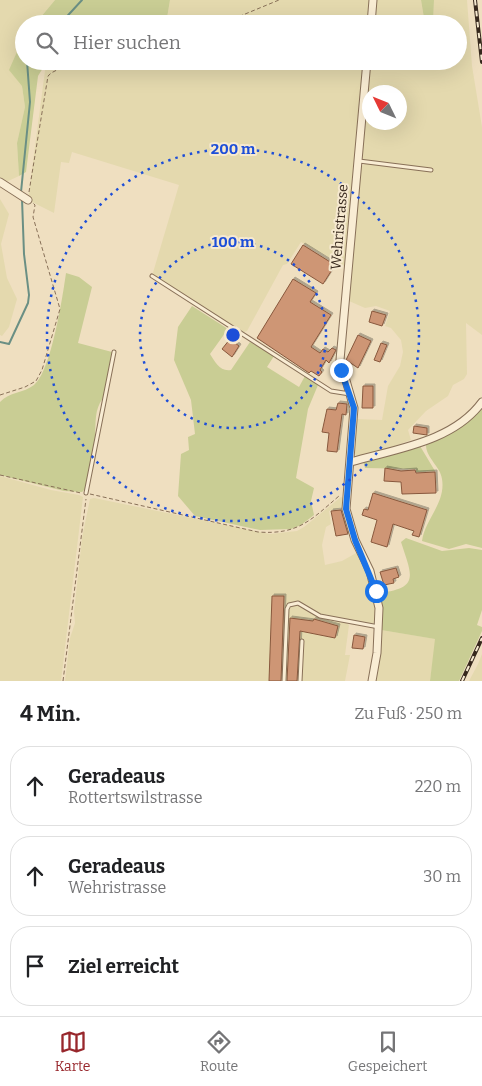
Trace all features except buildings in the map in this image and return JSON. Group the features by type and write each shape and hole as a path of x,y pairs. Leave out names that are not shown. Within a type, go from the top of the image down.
{"street":[{"path":"372,15 373,0"},
{"name":"Wehristrasse","path":"367,70 340,360 354,408 346,491 349,522 376,591 379,627 372,681"},
{"path":"0,182 28,200"},
{"path":"350,462 433,438 462,422 482,402"}],"lane":[{"path":"358,161 431,170"},
{"path":"152,276 331,391 350,394"},
{"path":"86,493 114,352"},
{"path":"284,681 287,609 290,605 298,604 320,616 379,627"},
{"path":"300,681 302,640"}],"path":[{"path":"243,15 279,0"},
{"path":"0,395 26,388 36,381 42,370 60,309 33,217 35,205 28,200 48,76 52,70"},
{"path":"0,475 258,532 273,533 301,527 346,491"},
{"path":"63,681 86,493"}],"shaded area":[{"path":"0,0 55,0 42,15 15,15 15,70 23,70 22,86 25,107 17,143 19,176 4,183 0,180"},
{"path":"170,0 372,0 371,15 168,15"},
{"path":"376,0 421,0 424,15 375,15"},
{"path":"434,0 467,0 472,66 482,127 482,335 466,323 467,374 464,379 453,385 448,396 426,411 408,430 411,440 364,457 357,457 353,452 356,419 382,420 388,386 400,366 403,352 401,340 391,328 385,326 390,311 376,306 365,308 349,301 347,297 361,167 365,164 362,157 364,130 407,130 407,85 368,85 369,70 467,70 467,15 433,15"},
{"path":"45,70 366,70 365,85 362,85 362,110 346,267 301,242 287,264 283,265 247,331 244,332 152,276 179,185 72,152 69,163 61,162 54,213 28,200"},
{"path":"0,199 9,214 1,244 7,278 17,299 9,327 2,336 0,335"},
{"path":"0,476 83,497 61,681 0,681"},
{"path":"341,497 343,498 343,507 329,511 331,524 326,527 322,545 325,565 342,561 358,552 375,594 377,621 372,624 341,620 349,625 345,655 350,655 345,681 65,681 70,638 75,623 74,612 82,538 90,499 94,498 270,534 297,531"},
{"path":"381,630 436,639 430,681 374,681"},
{"path":"482,654 482,681 469,681 478,664"}],"green space":[{"path":"55,0 170,0 168,15 42,15"},
{"path":"421,0 434,0 433,15 424,15"},
{"path":"15,56 15,70 42,70 38,76 26,172 19,176 17,143 25,107 22,86 9,70"},
{"path":"66,273 79,277 92,287 78,343 112,352 103,398 97,412 94,449 87,487 82,492 64,491 0,475 0,402 8,396 30,388 40,377 51,350"},
{"path":"192,306 228,329 210,354 221,368 231,370 250,342 274,356 267,367 299,387 305,376 318,385 308,409 296,478 314,488 311,501 314,515 301,525 291,529 260,530 195,516 178,496 181,454 189,450 188,437 195,434 191,400 174,360 178,327"},
{"path":"482,406 482,548 466,544 449,549 422,541 427,525 441,496 442,488 441,475 428,454 426,445"},
{"path":"420,446 435,471 416,472 416,469 365,468 363,461"},
{"path":"406,538 442,551 469,548 482,550 482,610 477,625 482,627 482,631 459,681 430,681 435,639 381,630 379,593 401,588 407,584 410,578 401,542"}],"waterway":[{"path":"68,15 82,0"},
{"path":"21,192 30,102 28,70"},
{"path":"0,342 9,344 28,303 22,199"}],"railway":[{"path":"475,0 482,62"},
{"path":"462,681 482,638"}],"route":[{"path":"341,370 354,408 346,509 355,540 370,571 376,591"}]}
